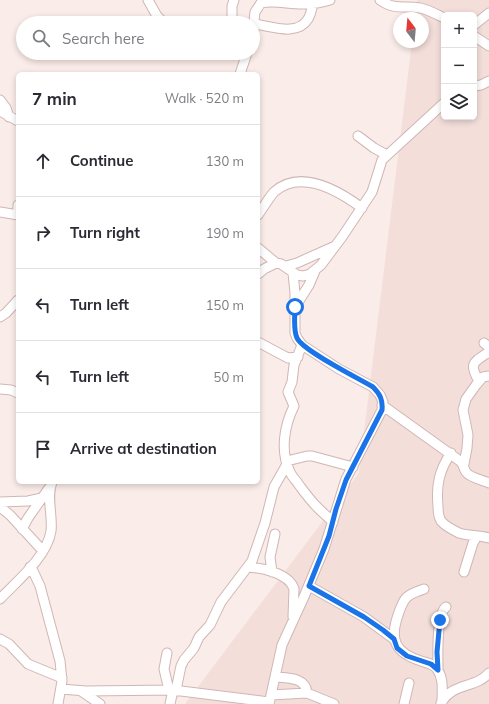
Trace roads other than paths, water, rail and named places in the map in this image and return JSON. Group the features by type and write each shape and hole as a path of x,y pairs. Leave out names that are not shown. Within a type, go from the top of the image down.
{"street":[{"path":"148,0 157,16"},
{"path":"255,16 256,10 261,3 266,1 301,4 330,0"},
{"path":"380,0 394,7 420,8 441,16"},
{"path":"232,1 232,16"},
{"path":"260,27 296,28 302,25 308,18 313,3"},
{"path":"477,23 489,13"},
{"path":"477,38 489,46"},
{"path":"241,72 244,60"},
{"path":"477,86 489,81"},
{"path":"0,100 10,117"},
{"path":"260,272 276,264 286,266 293,273 303,276 315,271 336,246 362,208 374,188 382,160 441,105"},
{"path":"0,111 16,120"},
{"path":"358,136 374,148 387,155"},
{"path":"260,212 275,192 296,182 305,182 324,186 362,208"},
{"path":"0,212 16,213"},
{"path":"286,266 297,263 336,246"},
{"path":"260,250 276,264"},
{"path":"295,307 311,282 315,271"},
{"path":"270,700 282,645 309,586 329,536 346,480 382,410 380,395 373,387 339,369 302,345 297,338 295,333 295,293 293,273"},
{"path":"0,317 16,302"},
{"path":"260,343 288,358 298,357"},
{"path":"302,345 294,365 292,382 288,392 294,406 288,422 284,444 287,463 290,473 306,494 332,522"},
{"path":"479,382 473,370 473,366 475,362 489,352"},
{"path":"489,376 483,378 479,382 466,399 463,410 468,434 464,464 466,472 469,475 489,483"},
{"path":"0,389 16,391"},
{"path":"382,405 451,453 464,464"},
{"path":"451,453 444,463 437,486 439,516 441,521 449,528 459,533 489,538"},
{"path":"170,704 173,690 184,660 194,648 199,637 210,625 221,602 252,560 265,523 274,488 287,463 307,456 312,456 353,466"},
{"path":"22,529 51,484"},
{"path":"0,599 30,567 46,546 51,531 49,507 51,484"},
{"path":"0,502 28,501 42,498"},
{"path":"0,507 43,551"},
{"path":"272,572 270,557 275,534"},
{"path":"464,572 473,543 477,536"},
{"path":"30,567 34,571 40,586 60,661 62,678 58,704"},
{"path":"248,567 272,572 282,576 293,585 294,620"},
{"path":"309,586 364,617 394,639"},
{"path":"424,589 409,594 404,600 394,626 394,639 397,648 407,656 431,664 438,670"},
{"path":"441,703 442,680 438,670 437,652 441,613 446,607"},
{"path":"0,639 9,644 28,664 62,678"},
{"path":"167,653 164,669 173,690"},
{"path":"441,703 447,694 456,688 478,682 485,678 489,673"},
{"path":"275,677 302,682 307,688 307,693"},
{"path":"404,704 409,683"},
{"path":"61,689 173,690 226,700 270,700 307,693 334,704"},
{"path":"81,690 100,704"}]}
